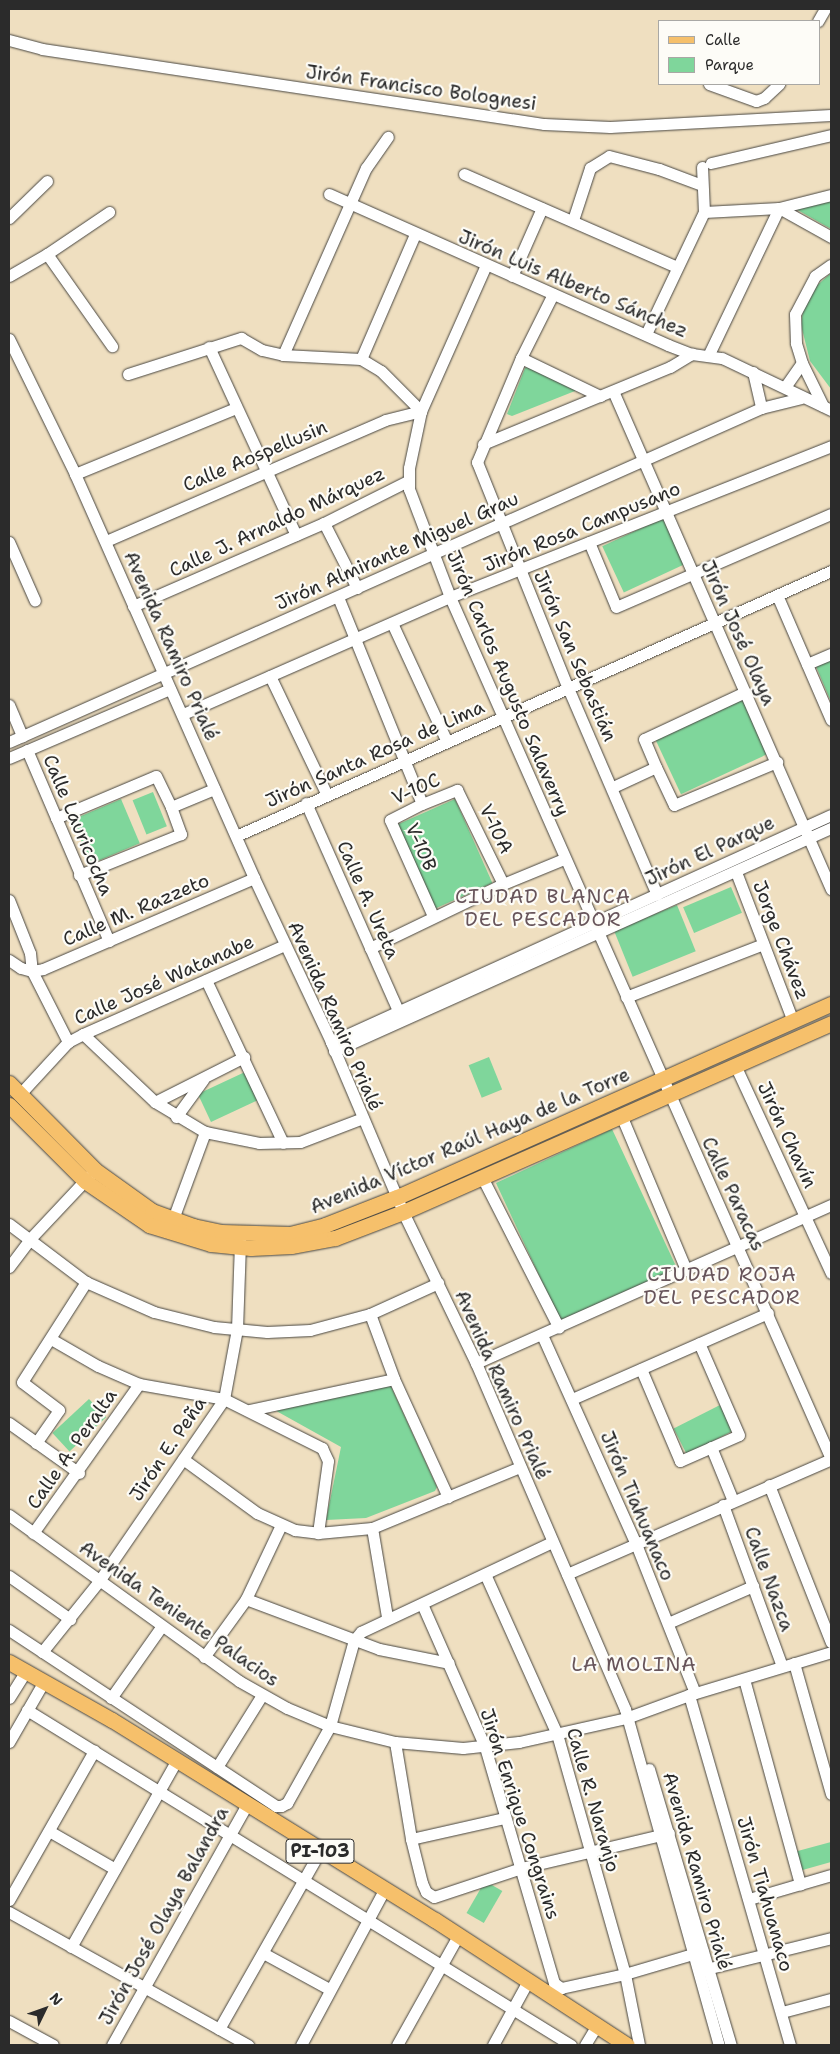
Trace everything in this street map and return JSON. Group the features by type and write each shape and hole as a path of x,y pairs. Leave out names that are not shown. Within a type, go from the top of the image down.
{"main road":[{"name":"Avenida Víctor Raúl Haya de la Torre","path":"9,1105 149,1226 192,1240 312,1244 342,1236 403,1212 621,1116 665,1088 793,1021 831,1004"},
{"name":"Avenida Víctor Raúl Haya de la Torre","path":"9,1083 90,1176 173,1219 240,1241 309,1230 396,1197 665,1088 734,1066 831,1023"},
{"name":"PI-103","path":"9,1662 43,1683 112,1720 177,1760 458,1936 527,1983 627,2045"}],"street":[{"path":"819,20 825,9"},
{"name":"Jirón Francisco Bolognesi","path":"9,40 42,49 544,124 610,127 831,115"},
{"path":"713,85 756,101 764,98 778,85"},
{"path":"646,334 704,212 702,185 707,165 831,135"},
{"path":"283,355 351,206 366,168 388,137"},
{"path":"573,220 590,168 609,156 659,169 702,185"},
{"path":"464,174 677,267"},
{"path":"9,218 47,181"},
{"name":"Jirón Luis Alberto Sánchez","path":"329,194 414,234 692,354 709,354 753,372 785,387 801,398 827,408"},
{"path":"704,212 779,208 831,195"},
{"path":"512,276 542,208"},
{"path":"779,208 831,237"},
{"path":"709,354 779,208"},
{"path":"9,276 47,254 109,212"},
{"path":"361,359 414,234"},
{"path":"47,254 112,346"},
{"path":"408,481 421,411 486,265"},
{"path":"827,408 802,363 796,343 796,314 815,276 831,265"},
{"name":"Jirón San Sebastián","path":"553,294 521,358 477,462 568,688 613,787 657,895"},
{"path":"128,374 241,338 262,350 283,355 361,359 381,371 421,411"},
{"name":"Avenida Ramiro Prialé","path":"9,339 76,474 214,789 332,1047 396,1197 476,1363 628,1715 698,1953 731,2045"},
{"path":"209,347 296,535"},
{"path":"483,444 670,367 692,354"},
{"path":"521,358 600,396"},
{"path":"785,387 802,363"},
{"path":"753,372 761,408"},
{"name":"Jirón José Olaya","path":"613,391 645,459 692,574 777,762 831,889"},
{"name":"Jirón Almirante Miguel Grau","path":"9,742 761,408 801,398"},
{"path":"76,474 236,408"},
{"name":"Calle Aospellusin","path":"106,541 266,470 386,420 421,411"},
{"name":"Jirón Rosa Campusano","path":"182,714 450,597 520,571 831,446"},
{"name":"Calle J. Arnaldo Márquez","path":"133,606 324,523 408,481"},
{"name":"Jirón Carlos Augusto Salaverry","path":"408,481 450,597 665,1088"},
{"path":"589,542 616,607 831,514"},
{"path":"324,523 357,588"},
{"path":"9,542 35,601"},
{"name":"Jirón Santa Rosa de Lima","path":"236,836 714,621 831,571"},
{"path":"776,596 831,720"},
{"path":"338,597 422,804"},
{"path":"392,623 447,742"},
{"path":"807,664 831,654"},
{"path":"270,676 327,795"},
{"path":"9,758 170,689"},
{"path":"745,692 644,739 656,768 674,805 777,762"},
{"path":"9,706 22,736"},
{"name":"Calle Lauricocha","path":"27,750 109,940"},
{"path":"613,787 656,768"},
{"path":"56,818 156,776 171,807 181,834 80,875"},
{"path":"171,807 214,789"},
{"name":"V-10C","path":"390,820 422,804 457,790"},
{"name":"V-10A","path":"457,790 503,884"},
{"name":"Calle A. Ureta","path":"306,803 398,1010"},
{"name":"Jirón El Parque","path":"332,1047 596,929 657,895 831,815"},
{"name":"V-10B","path":"390,820 433,916"},
{"name":"Jirón El Parque","path":"332,1047 398,1010 736,872 831,828"},
{"path":"370,948 433,916 564,859"},
{"name":"Jorge Chávez","path":"736,872 793,1021"},
{"name":"Calle M. Razzeto","path":"32,971 254,878"},
{"path":"9,900 30,953 32,971 68,1042"},
{"path":"626,997 762,944"},
{"name":"Calle José Watanabe","path":"20,1094 68,1042 285,945"},
{"path":"9,960 20,968 32,971"},
{"path":"206,980 283,1143"},
{"path":"83,1034 155,1102 176,1117 205,1132 242,1141 283,1143 314,1138 363,1118"},
{"path":"155,1102 244,1058"},
{"name":"Jirón Chavín","path":"734,1066 806,1216 831,1273"},
{"path":"176,1117 205,1077"},
{"name":"Calle Paracas","path":"665,1088 739,1246 831,1459"},
{"path":"621,1116 686,1270"},
{"path":"173,1219 205,1132"},
{"path":"9,1267 29,1240 90,1176"},
{"path":"482,1177 559,1328"},
{"path":"476,1363 559,1328 831,1205"},
{"path":"9,1224 86,1282 154,1312 237,1329 267,1332 310,1330 370,1314 438,1283"},
{"name":"Jirón E. Peña","path":"42,1652 99,1581 224,1399 237,1329 240,1241"},
{"path":"36,1443 58,1410 22,1382 86,1282"},
{"path":"572,1399 768,1312"},
{"path":"370,1314 394,1379 448,1497"},
{"name":"Jirón Tiahuanaco","path":"542,1335 636,1544 668,1623 692,1694 749,1899 763,1957 782,2012 790,2045"},
{"path":"51,1339 98,1366 139,1384 224,1399 250,1410 326,1453 318,1533"},
{"path":"641,1369 680,1461 739,1435 699,1343"},
{"path":"250,1410 394,1379"},
{"name":"Calle A. Peralta","path":"33,1533 79,1473 139,1384"},
{"path":"9,1424 79,1473"},
{"name":"Calle Nazca","path":"711,1447 753,1586 782,1666"},
{"path":"183,1459 257,1513 282,1525 318,1533 372,1528 520,1467"},
{"path":"567,1574 831,1459"},
{"path":"769,1485 831,1642"},
{"name":"Avenida Teniente Palacios","path":"9,1515 161,1627 262,1695 330,1726 394,1742 485,1747 557,1734 628,1715 831,1652"},
{"path":"204,1657 246,1600 282,1525"},
{"path":"372,1528 387,1617"},
{"path":"9,1630 276,1806 286,1803 330,1726 354,1640 361,1632 387,1617 422,1604 552,1542"},
{"name":"Calle R. Naranjo","path":"485,1574 557,1734 625,1974 639,2045"},
{"path":"9,1576 70,1619"},
{"path":"668,1623 753,1586"},
{"path":"246,1600 354,1640 407,1657 449,1663"},
{"name":"Jirón Enrique Congrains","path":"422,1604 485,1747 504,1818 521,1868 554,1983 561,1988 625,1974"},
{"path":"111,1698 161,1627"},
{"path":"794,1663 831,1794"},
{"path":"9,1698 25,1672"},
{"path":"744,1679 800,1884"},
{"path":"9,1742 43,1683"},
{"path":"217,1767 262,1695"},
{"path":"27,1710 227,1836 442,1966 512,2011 572,2045"},
{"path":"394,1742 411,1839 422,1883 426,1892 434,1897 521,1868 664,1834"},
{"path":"9,1900 94,1751"},
{"path":"71,1947 177,1760"},
{"name":"Jirón José Olaya Balandra","path":"112,2045 227,1836 247,1804"},
{"path":"411,1839 504,1818"},
{"path":"48,1831 116,1869"},
{"path":"219,2030 320,1851"},
{"path":"749,1899 831,1875"},
{"path":"301,2045 384,1890"},
{"path":"9,1912 248,2045"},
{"path":"397,2045 458,1936"},
{"path":"703,1969 763,1957 831,1938"},
{"path":"263,1953 330,1989"},
{"path":"625,1974 698,1953"},
{"name":"Avenida Ramiro Prialé","path":"703,1969 719,2045"},
{"path":"493,2045 527,1983"},
{"path":"782,2012 831,1999"},
{"path":"9,2021 52,2045"},
{"path":"585,2045 596,2026"}],"green space":[{"path":"831,199 831,229 794,208"},
{"path":"831,273 831,389 810,361 801,325 804,304 814,288"},
{"path":"530,366 576,386 575,391 512,416 507,414 525,368"},
{"path":"663,518 685,564 624,593 602,546"},
{"path":"831,657 831,702 815,664"},
{"path":"745,695 772,752 681,794 654,737"},
{"path":"153,792 167,826 146,835 133,800"},
{"path":"121,799 140,843 91,864 72,820"},
{"path":"455,799 492,883 435,909 397,825"},
{"path":"731,887 742,913 694,933 683,907"},
{"path":"677,905 696,951 633,977 614,930"},
{"path":"489,1057 502,1089 482,1098 469,1065"},
{"path":"245,1072 258,1100 211,1122 198,1094"},
{"path":"612,1129 677,1269 561,1323 496,1183"},
{"path":"389,1382 437,1487 435,1491 366,1518 326,1520 341,1447 271,1408"},
{"path":"89,1399 106,1417 69,1451 52,1433"},
{"path":"720,1405 733,1431 687,1454 674,1429"},
{"path":"831,1842 831,1862 799,1871 794,1852"},
{"path":"485,1881 502,1891 484,1923 466,1913"}],"district":[{"name":"CIUDAD BLANCA DEL PESCADOR","path":"543,908"},
{"name":"CIUDAD ROJA DEL PESCADOR","path":"722,1286"},
{"name":"LA MOLINA","path":"634,1664"}]}
